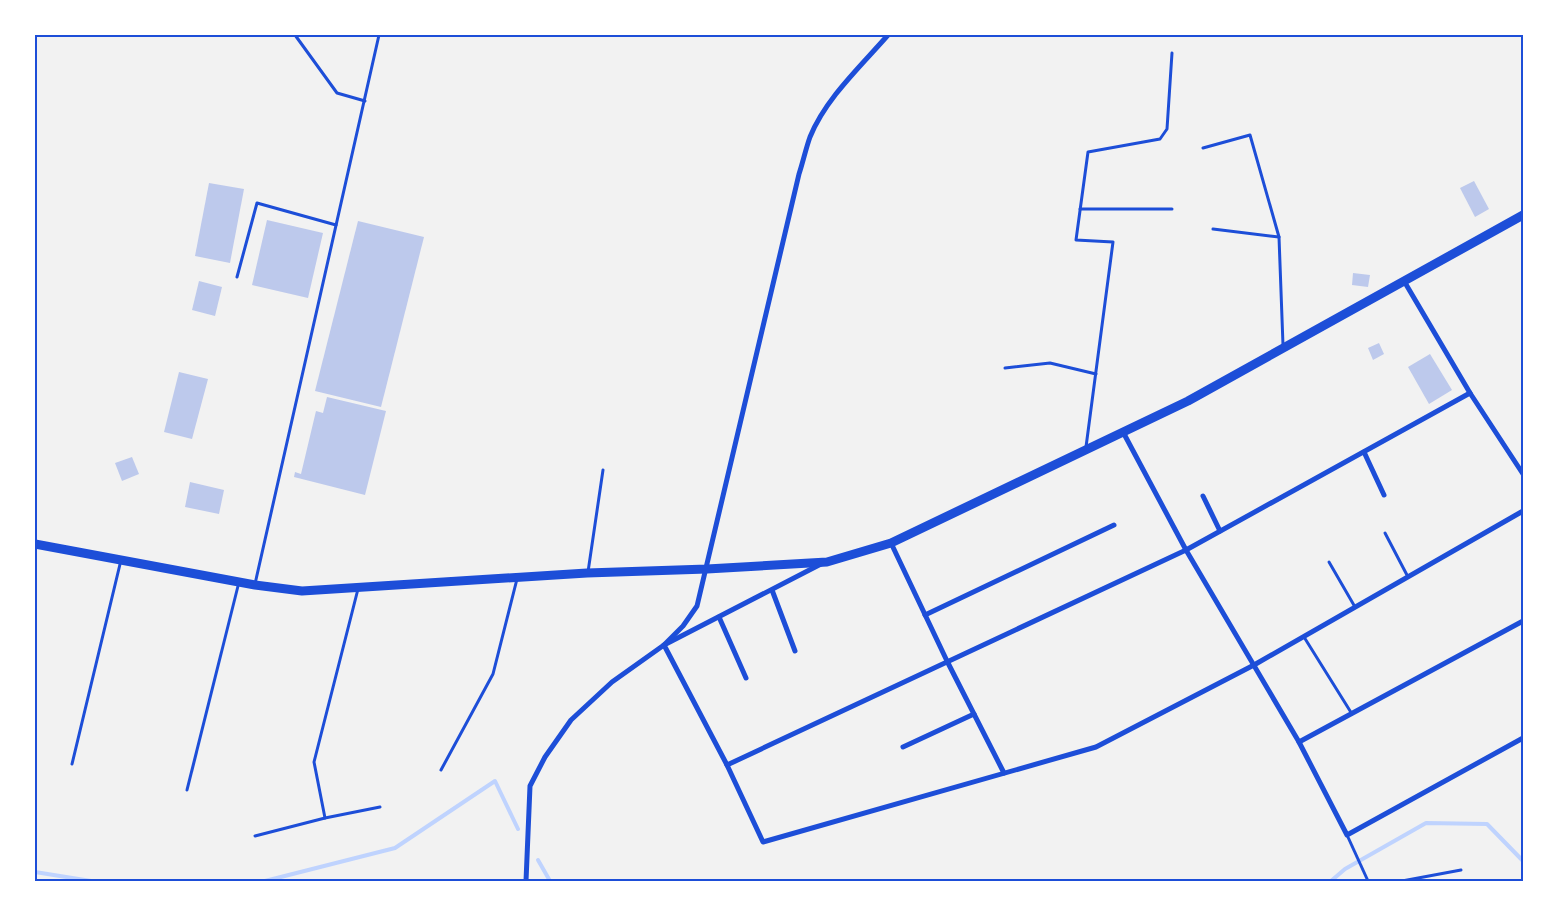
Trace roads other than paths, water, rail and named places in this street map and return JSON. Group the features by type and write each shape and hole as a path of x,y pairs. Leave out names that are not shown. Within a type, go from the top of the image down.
{"main road":[{"path":"35,544 255,585 302,591 359,586 518,579 587,573 707,569 826,562 892,542 1188,401 1523,215"}],"street":[{"path":"664,645 683,626 697,606 799,174 810,136 830,103 888,35"},
{"path":"1404,281 1470,393 1521,466 1523,474"},
{"path":"727,765 1186,550 1470,393"},
{"path":"1123,432 1186,550 1299,742 1346,835 1523,738"},
{"path":"1364,452 1384,495"},
{"path":"1203,496 1220,531"},
{"path":"664,645 727,765 763,842 1096,747 1254,665 1523,511"},
{"path":"925,615 1114,525"},
{"path":"892,542 947,661 1004,773"},
{"path":"526,881 530,786 546,757 571,720 612,682 664,645 826,562"},
{"path":"772,590 795,650"},
{"path":"719,617 746,678"},
{"path":"1299,742 1523,621"},
{"path":"903,747 974,714"}],"lane":[{"path":"296,35 337,93 365,101"},
{"path":"255,585 379,35"},
{"path":"1086,450 1113,242 1076,240 1088,152 1160,139 1167,130 1172,53"},
{"path":"1203,148 1250,135 1279,237 1283,348"},
{"path":"238,276 257,203 336,225"},
{"path":"1080,209 1172,209"},
{"path":"1213,229 1279,237"},
{"path":"1005,368 1050,363 1096,374"},
{"path":"587,573 603,470"},
{"path":"1384,533 1408,577"},
{"path":"72,764 121,560"},
{"path":"1330,562 1355,607"},
{"path":"441,770 494,674 518,579"},
{"path":"187,790 239,582"},
{"path":"325,818 314,762 359,586"},
{"path":"1304,637 1352,714"},
{"path":"255,836 325,818 380,807"},
{"path":"1346,835 1368,881"},
{"path":"1402,881 1461,870"}],"waterway":[{"path":"265,881 395,848 495,781 518,829"},
{"path":"1331,881 1345,869 1426,823 1487,824 1523,861"},
{"path":"538,860 550,881"},
{"path":"35,872 91,881"}]}
